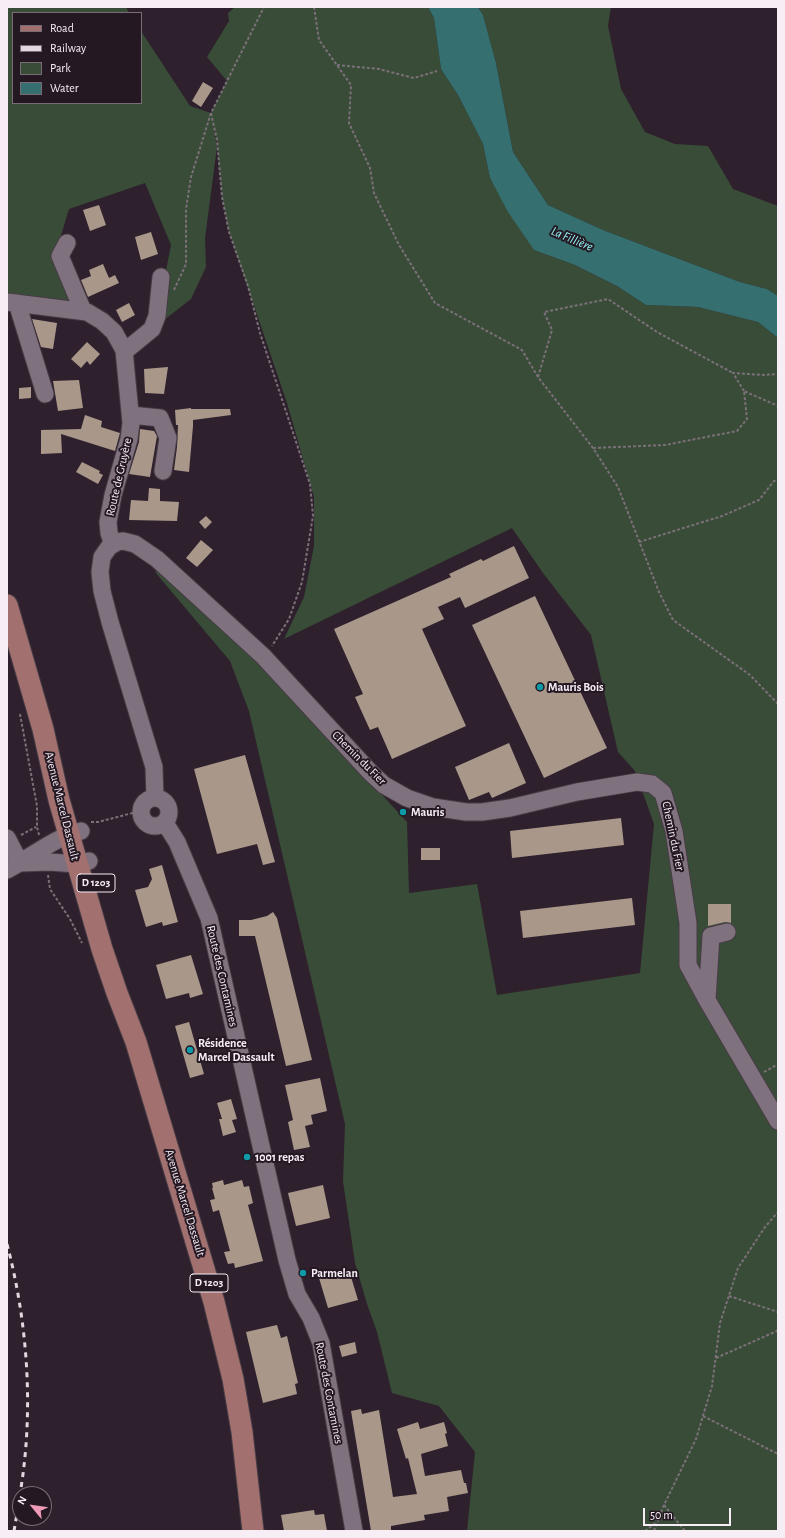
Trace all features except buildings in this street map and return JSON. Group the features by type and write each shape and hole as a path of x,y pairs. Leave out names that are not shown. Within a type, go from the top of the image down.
{"main road":[{"name":"Avenue Marcel Dassault","path":"7,605 43,729 59,800 75,833 102,949 136,1042 172,1157 214,1302 225,1345 242,1432 253,1531"},
{"name":"Avenue Marcel Dassault","path":"43,729 71,796 75,810 75,833"}],"street":[{"path":"67,243 60,256 83,311"},
{"path":"124,352 152,329 157,316 162,277"},
{"path":"12,303 45,394"},
{"name":"Route de Gruyère","path":"12,303 87,312 102,321 114,332 124,352 131,415 129,439 113,495 108,522 109,533 113,544"},
{"path":"131,415 160,418 168,438 163,471"},
{"name":"Chemin du Fier","path":"113,544 118,542 130,542 148,552 263,656 370,772 390,789 420,803 449,811 482,812 510,808 577,792 637,782 652,784 663,793 674,831 688,922 688,965 707,1000"},
{"path":"113,544 105,551 100,564 102,591 154,767 155,798"},
{"path":"151,798 155,798 164,801 170,814 165,823 155,827 143,821 140,811 144,802 151,798"},
{"name":"Route des Contamines","path":"165,823 177,842 209,918 287,1260 297,1294 311,1318 322,1343 354,1531"},
{"path":"14,866 46,846 75,833"},
{"path":"8,840 14,866"},
{"path":"14,866 49,862 83,863"},
{"path":"727,932 711,936 707,1000 778,1121"}],"path":[{"path":"172,294 186,264 186,209 191,177 211,113 264,7"},
{"path":"314,7 319,40 351,85 349,122 370,168 374,193 399,245 435,303 522,350 538,377 594,448 618,487 659,592 673,620 750,676 778,704"},
{"path":"337,65 379,69 414,78 437,71"},
{"path":"211,113 217,140 222,197 229,232 248,286 260,333 310,484 312,500 313,516 302,582 289,619 276,640 263,656"},
{"path":"538,377 552,330 544,312 608,299 657,332 733,373 764,375 778,374"},
{"path":"594,448 665,444 737,431 747,419 744,391 733,373"},
{"path":"744,391 778,406"},
{"path":"640,542 722,516 759,500 774,481 778,480"},
{"path":"75,810 86,820 94,822 140,811"},
{"path":"8,840 36,827"},
{"path":"49,862 48,879 50,889 70,919 84,948"},
{"path":"767,1071 778,1064"},
{"path":"654,1531 664,1505 696,1439 712,1386 720,1323 738,1268 765,1227 778,1212"},
{"path":"729,1296 778,1312"},
{"path":"716,1358 777,1331 778,1329"},
{"path":"703,1416 778,1454"},
{"path":"664,1505 684,1531"},
{"path":"645,1531 658,1522"}],"green space":[{"path":"7,7 126,7 128,12 12,12 12,104 142,104 142,33 190,106 211,113 227,81 207,57 229,21 228,13 235,7 428,7 434,18 441,69 458,95 483,144 490,178 534,250 575,265 617,286 646,305 698,307 758,322 778,338 778,1531 467,1531 475,1452 439,1406 392,1393 377,1332 355,1263 343,1181 345,1124 249,711 230,661 155,572 166,566 308,714 407,822 409,893 477,884 497,995 640,973 654,824 635,771 618,752 591,635 543,573 512,528 284,639 304,597 314,546 314,497 287,403 229,232 222,197 217,140 213,124 217,147 205,238 206,267 191,299 155,327 171,245 145,183 69,209 56,252 78,304 7,294"},
{"path":"478,7 611,7 608,26 621,89 645,132 675,144 708,146 733,189 778,206 778,296 767,289 740,282 603,230 548,205 513,152 496,63 483,15"}],"water":[{"name":"La Fillière","path":"428,7 478,7 483,15 496,63 513,152 548,205 603,230 740,282 767,289 778,296 778,338 758,322 698,307 646,305 617,286 575,265 534,250 508,212 490,178 483,144 458,95 441,69 434,18"}],"railway":[{"path":"7,1244 20,1305 27,1368 27,1432 21,1486"},
{"path":"14,1531 15,1526"}],"place":[{"name":"Mauris Bois","path":"540,687"},
{"name":"Mauris","path":"403,812"},
{"name":"Résidence Marcel Dassault","path":"190,1050"},
{"name":"1001 repas","path":"247,1157"},
{"name":"Parmelan","path":"303,1273"}]}
